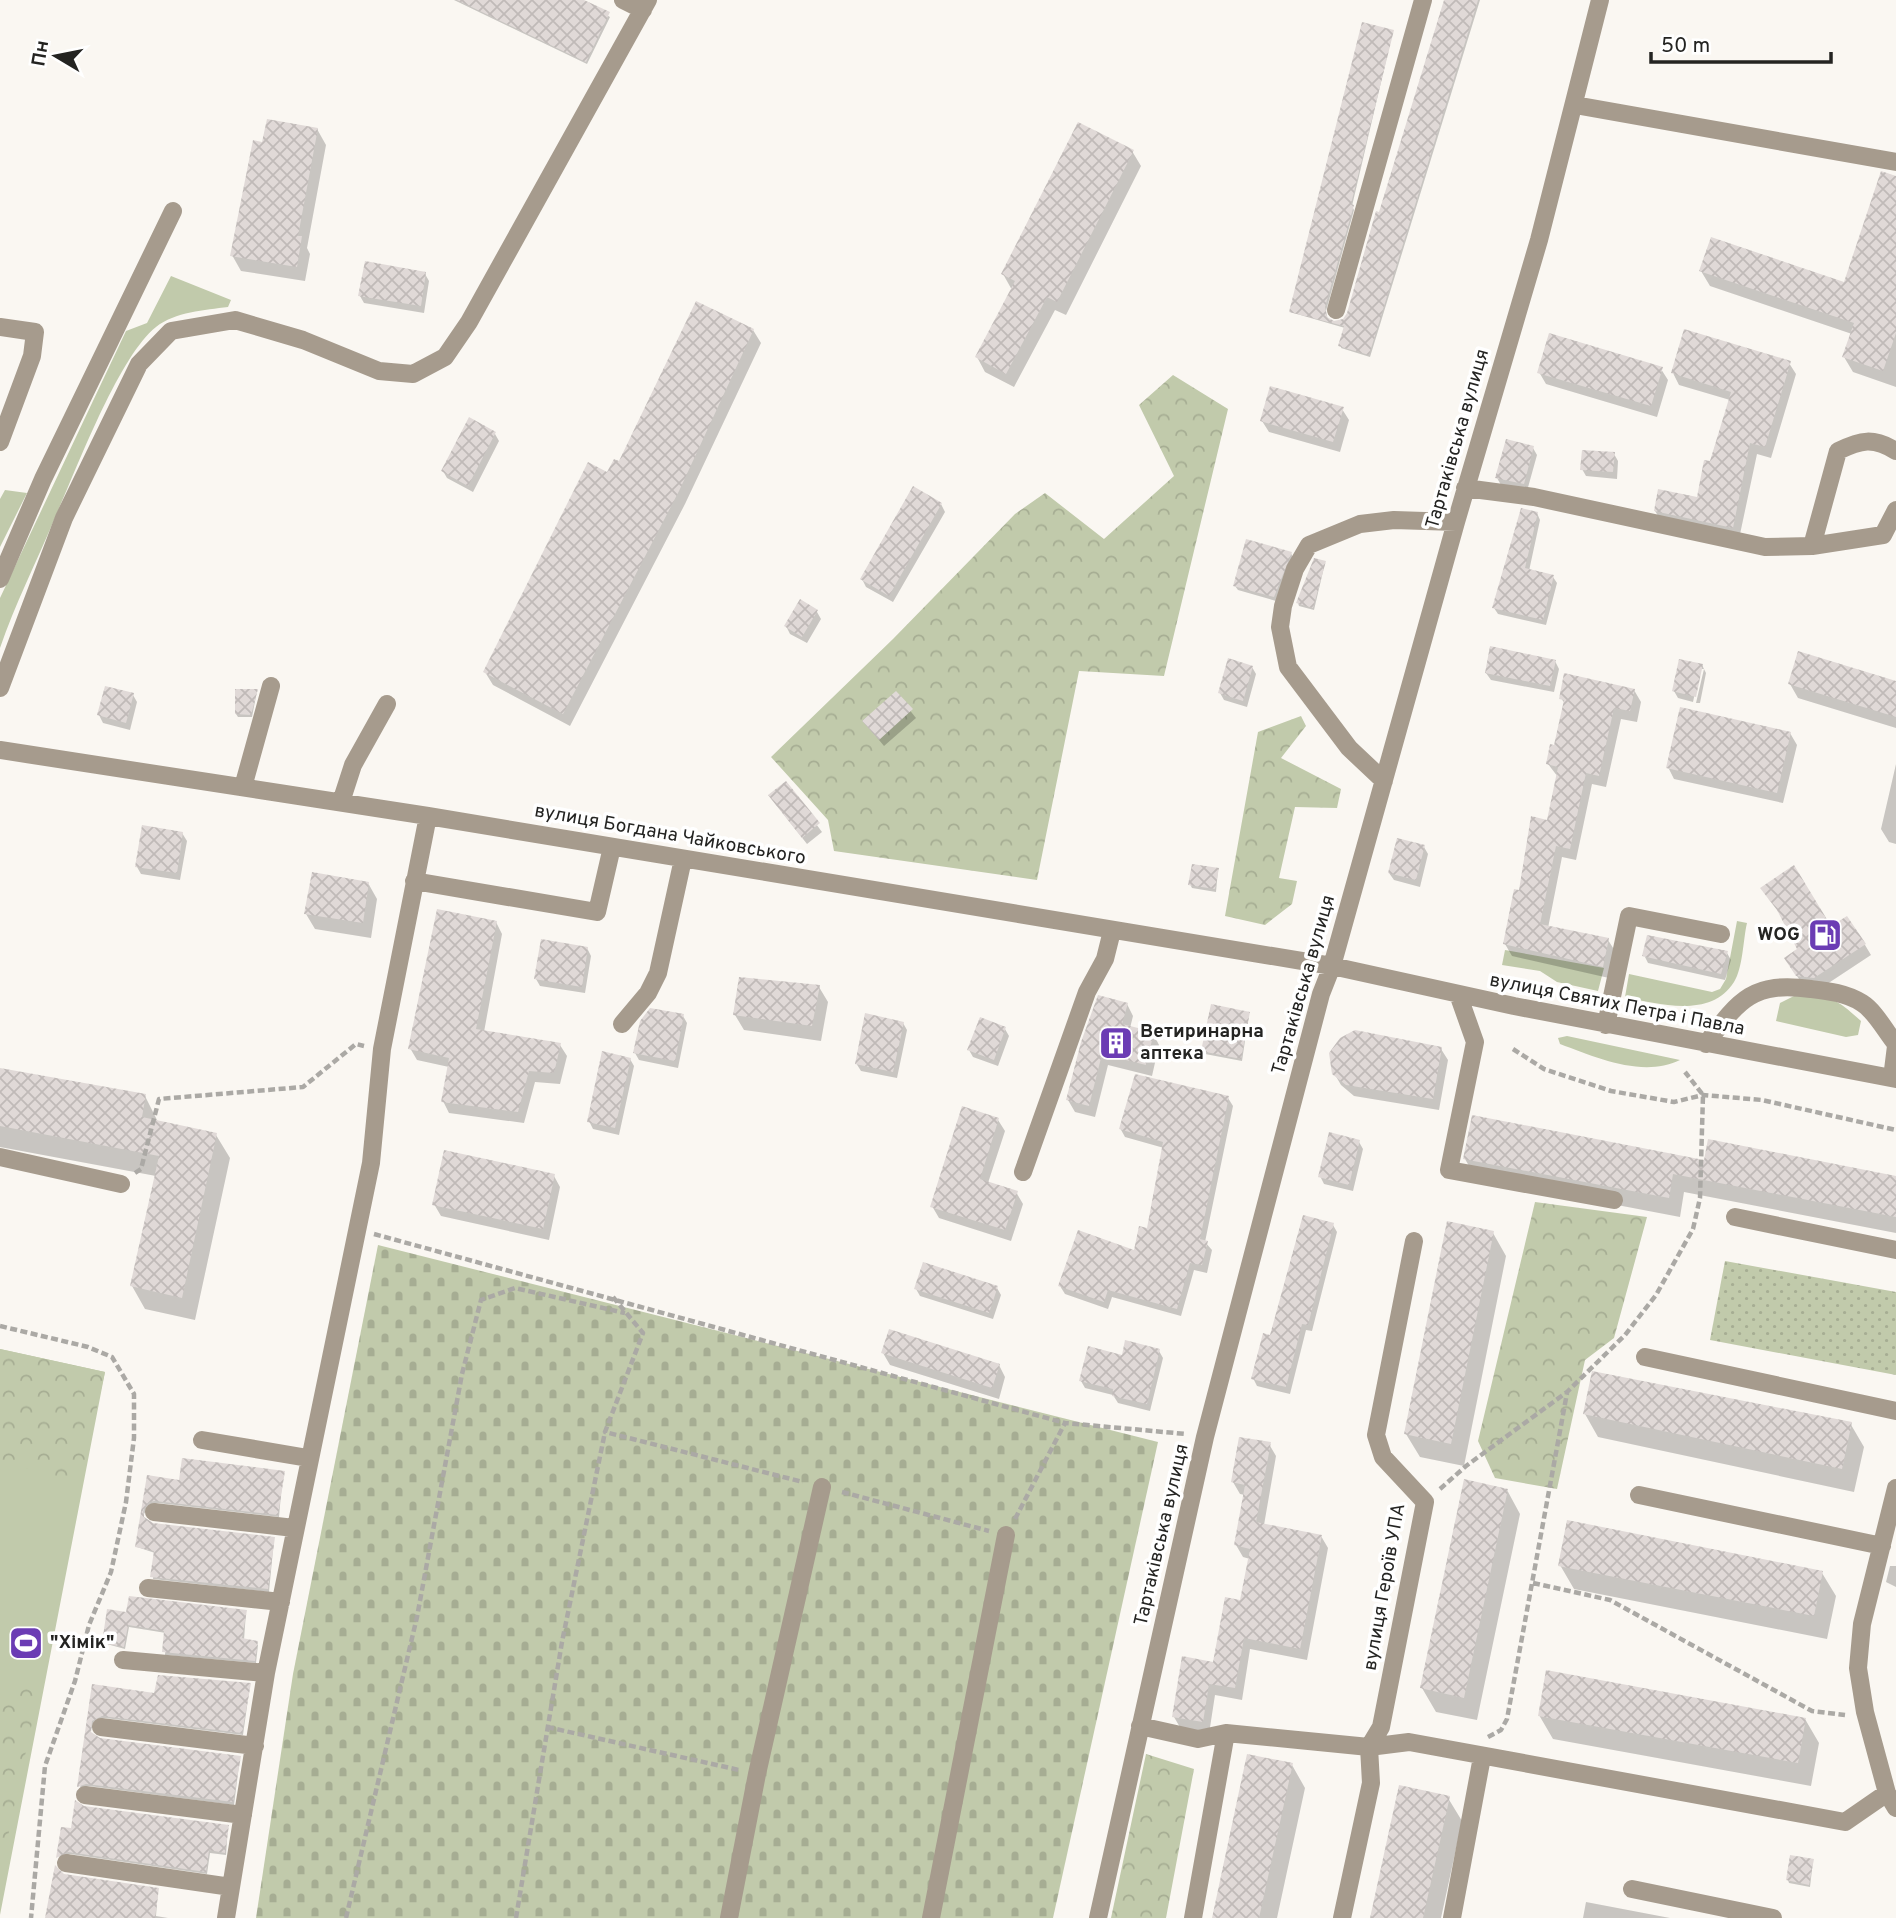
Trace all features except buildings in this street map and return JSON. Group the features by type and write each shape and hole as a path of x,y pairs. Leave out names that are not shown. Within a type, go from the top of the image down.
{"street":[{"path":"0,688 64,518 139,364 171,331 235,320 303,340 379,371 413,374 445,357 469,323 588,103 646,5 623,0"},
{"path":"1336,310 1423,0"},
{"name":"Тартаківська вулиця","path":"1098,1918 1205,1437 1321,994 1332,966 1584,73 1600,0"},
{"path":"1575,105 1896,162"},
{"path":"0,579 43,479 173,211"},
{"path":"0,327 34,332 32,356 0,442"},
{"path":"1812,546 1838,451 1860,440 1885,445 1896,451"},
{"path":"1465,488 1534,497 1765,547 1812,546 1883,535 1896,510"},
{"path":"1384,781 1349,748 1288,667 1280,627 1283,606 1296,569 1309,545 1360,524 1394,520 1456,522"},
{"path":"243,787 271,685"},
{"path":"341,802 353,765 387,704"},
{"name":"вулиця Богдана Чайковського","path":"0,750 428,816 1332,966"},
{"path":"226,1918 266,1673 308,1458 371,1163 382,1049 428,816"},
{"path":"415,881 597,912 612,847"},
{"path":"622,1024 648,993 658,973 683,859"},
{"path":"1606,1024 1629,916 1721,934"},
{"path":"1023,1172 1087,992 1105,959 1112,931"},
{"name":"вулиця Святих Петра і Павла","path":"1332,966 1706,1044 1894,1078"},
{"path":"1706,1044 1730,1011 1760,989 1781,986 1838,992 1864,1003 1896,1045 1894,1078"},
{"path":"1458,994 1475,1042 1449,1170 1614,1200"},
{"path":"0,1157 121,1184"},
{"path":"1735,1217 1896,1250"},
{"name":"вулиця Героїв УПА","path":"1342,1918 1371,1783 1369,1747 1381,1727 1425,1502 1383,1457 1376,1435 1414,1241"},
{"path":"1646,1357 1896,1411"},
{"path":"202,1440 308,1458"},
{"path":"729,1918 757,1774 822,1487"},
{"path":"1140,1726 1198,1739 1226,1733 1369,1747 1409,1742 1483,1748 1845,1822 1892,1800 1866,1717 1858,1668 1862,1624 1896,1488"},
{"path":"1639,1495 1882,1546"},
{"path":"154,1512 294,1528"},
{"path":"931,1918 1006,1535"},
{"path":"148,1588 281,1602"},
{"path":"123,1660 266,1673"},
{"path":"101,1727 255,1746"},
{"path":"1193,1918 1226,1733"},
{"path":"1452,1918 1483,1748"},
{"path":"85,1795 243,1815"},
{"path":"66,1863 231,1887"},
{"path":"1632,1889 1773,1918"}],"path":[{"path":"121,1184 141,1169 159,1099 303,1087 356,1045 382,1049"},
{"path":"1513,1049 1544,1069 1611,1090 1674,1102 1703,1095 1762,1100 1896,1130"},
{"path":"1425,1502 1466,1466 1567,1392 1626,1335 1656,1295 1693,1228 1700,1198 1703,1095 1685,1072"},
{"path":"356,1229 613,1297 1065,1423 1205,1437"},
{"path":"346,1918 414,1629 462,1374 481,1300 515,1289 626,1313"},
{"path":"516,1918 547,1727 605,1432 643,1333 613,1297"},
{"path":"0,1326 88,1347 112,1357 134,1394 134,1437 126,1502 111,1572 89,1625 75,1681 45,1766 31,1918"},
{"path":"1483,1748 1501,1730 1507,1719 1567,1392"},
{"path":"605,1432 1006,1535 1065,1423"},
{"path":"1533,1583 1610,1600 1812,1711 1866,1717"},
{"path":"547,1727 757,1774"}],"green space":[{"path":"171,276 231,300 228,307 190,312 164,322 142,342 127,363 85,446 0,648 0,598 126,331 147,323"},
{"path":"1173,375 1228,409 1164,676 1079,671 1037,880 834,851 828,820 771,757 893,639 1015,514 1045,493 1104,539 1174,476 1139,405"},
{"path":"5,490 27,493 0,547 0,499"},
{"path":"1301,716 1306,726 1281,758 1341,789 1337,808 1295,807 1279,878 1297,881 1292,904 1265,925 1225,916 1258,732"},
{"path":"1737,921 1747,923 1741,962 1734,982 1724,994 1712,1001 1683,1006 1625,997 1629,974 1712,992 1720,989 1726,979"},
{"path":"1505,950 1604,968 1598,991 1557,982 1540,971 1502,965"},
{"path":"1802,992 1828,997 1847,1009 1861,1021 1858,1035 1846,1037 1776,1021 1780,1003"},
{"path":"1567,1036 1680,1060 1651,1067 1620,1064 1560,1044 1558,1038"},
{"path":"1535,1202 1647,1217 1614,1338 1585,1360 1557,1489 1495,1478 1478,1441"},
{"path":"378,1245 1158,1442 1053,1918 256,1918 293,1674"},
{"path":"1725,1261 1896,1292 1896,1375 1710,1340"},
{"name":"\"Хімік\"","path":"0,1349 105,1372 0,1915"},
{"path":"0,1349 105,1372 80,1483 0,1461"},
{"path":"28,1685 40,1685 0,1874 0,1702 9,1702"},
{"path":"1146,1754 1194,1769 1166,1918 1111,1918"}],"place":[{"name":"WOG","path":"1825,935"},
{"name":"Ветиринарна аптека","path":"1116,1043"},
{"name":"\"Хімік\"","path":"26,1643"}]}
